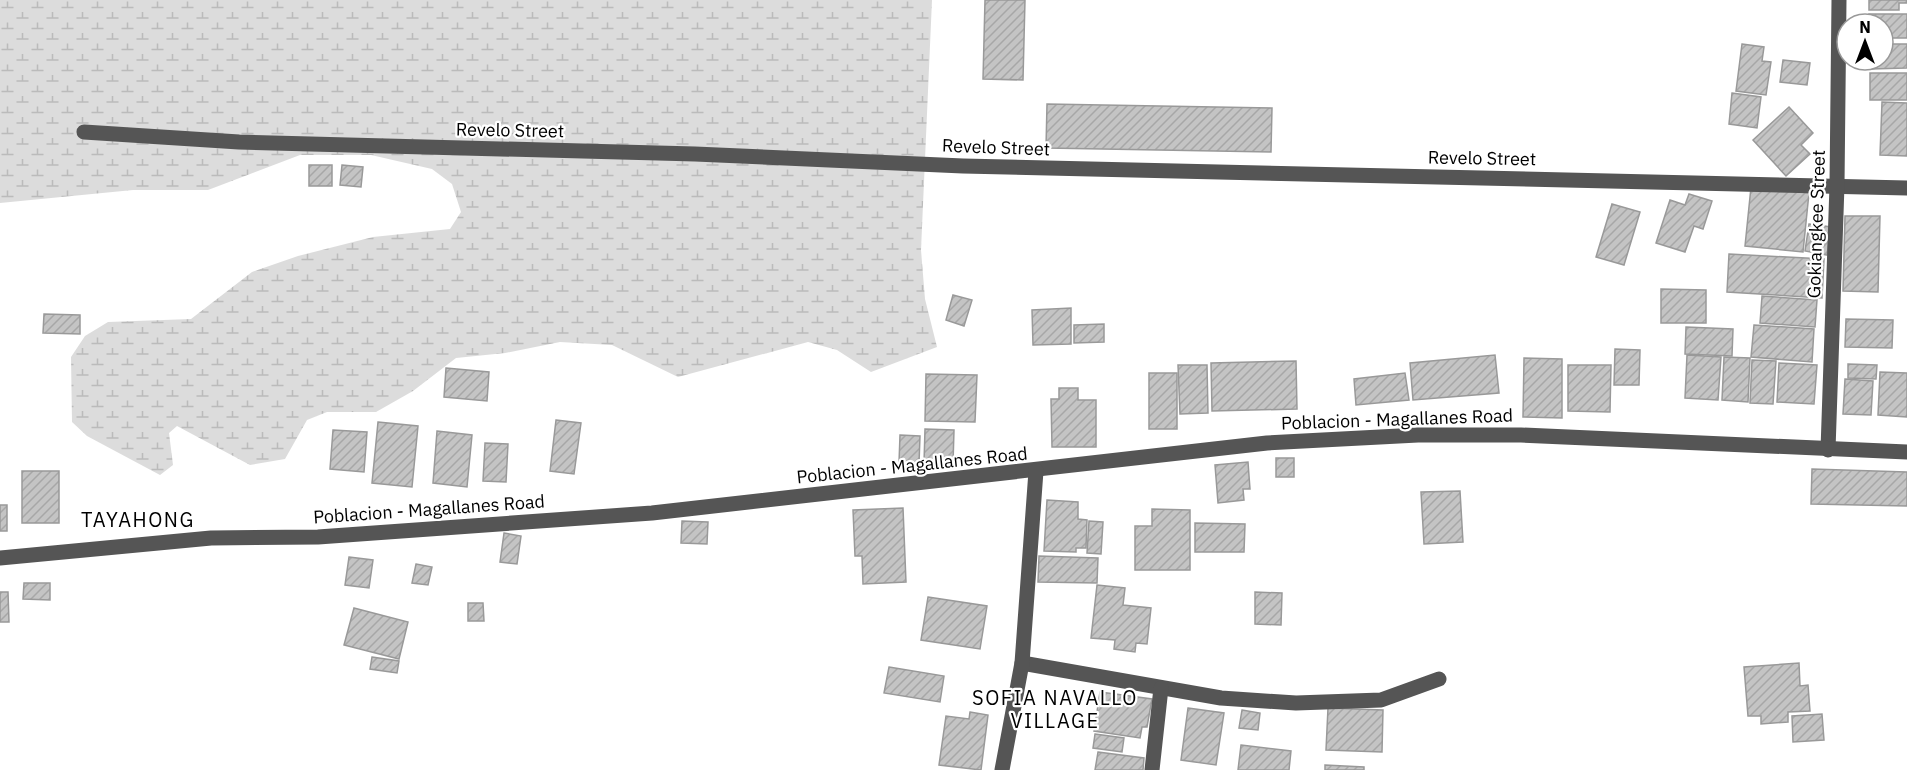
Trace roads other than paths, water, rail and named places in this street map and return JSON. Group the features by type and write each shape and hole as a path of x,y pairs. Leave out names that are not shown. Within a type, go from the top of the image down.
{"street":[{"name":"Gokiangkee Street","path":"1828,450 1837,185 1839,0"},
{"name":"Revelo Street","path":"84,132 238,142 695,154 963,166 1907,188"},
{"name":"Poblacion - Magallanes Road","path":"0,558 211,538 318,537 652,513 1267,443 1418,435 1594,437 1907,452"},
{"path":"1002,770 1022,663 1036,471"},
{"path":"1022,663 1221,698 1296,703 1381,700 1439,679"},
{"path":"1152,770 1161,688"}],"district":[{"name":"TAYAHONG","path":"138,519"},
{"name":"SOFIA NAVALLO VILLAGE","path":"1055,708"}]}
